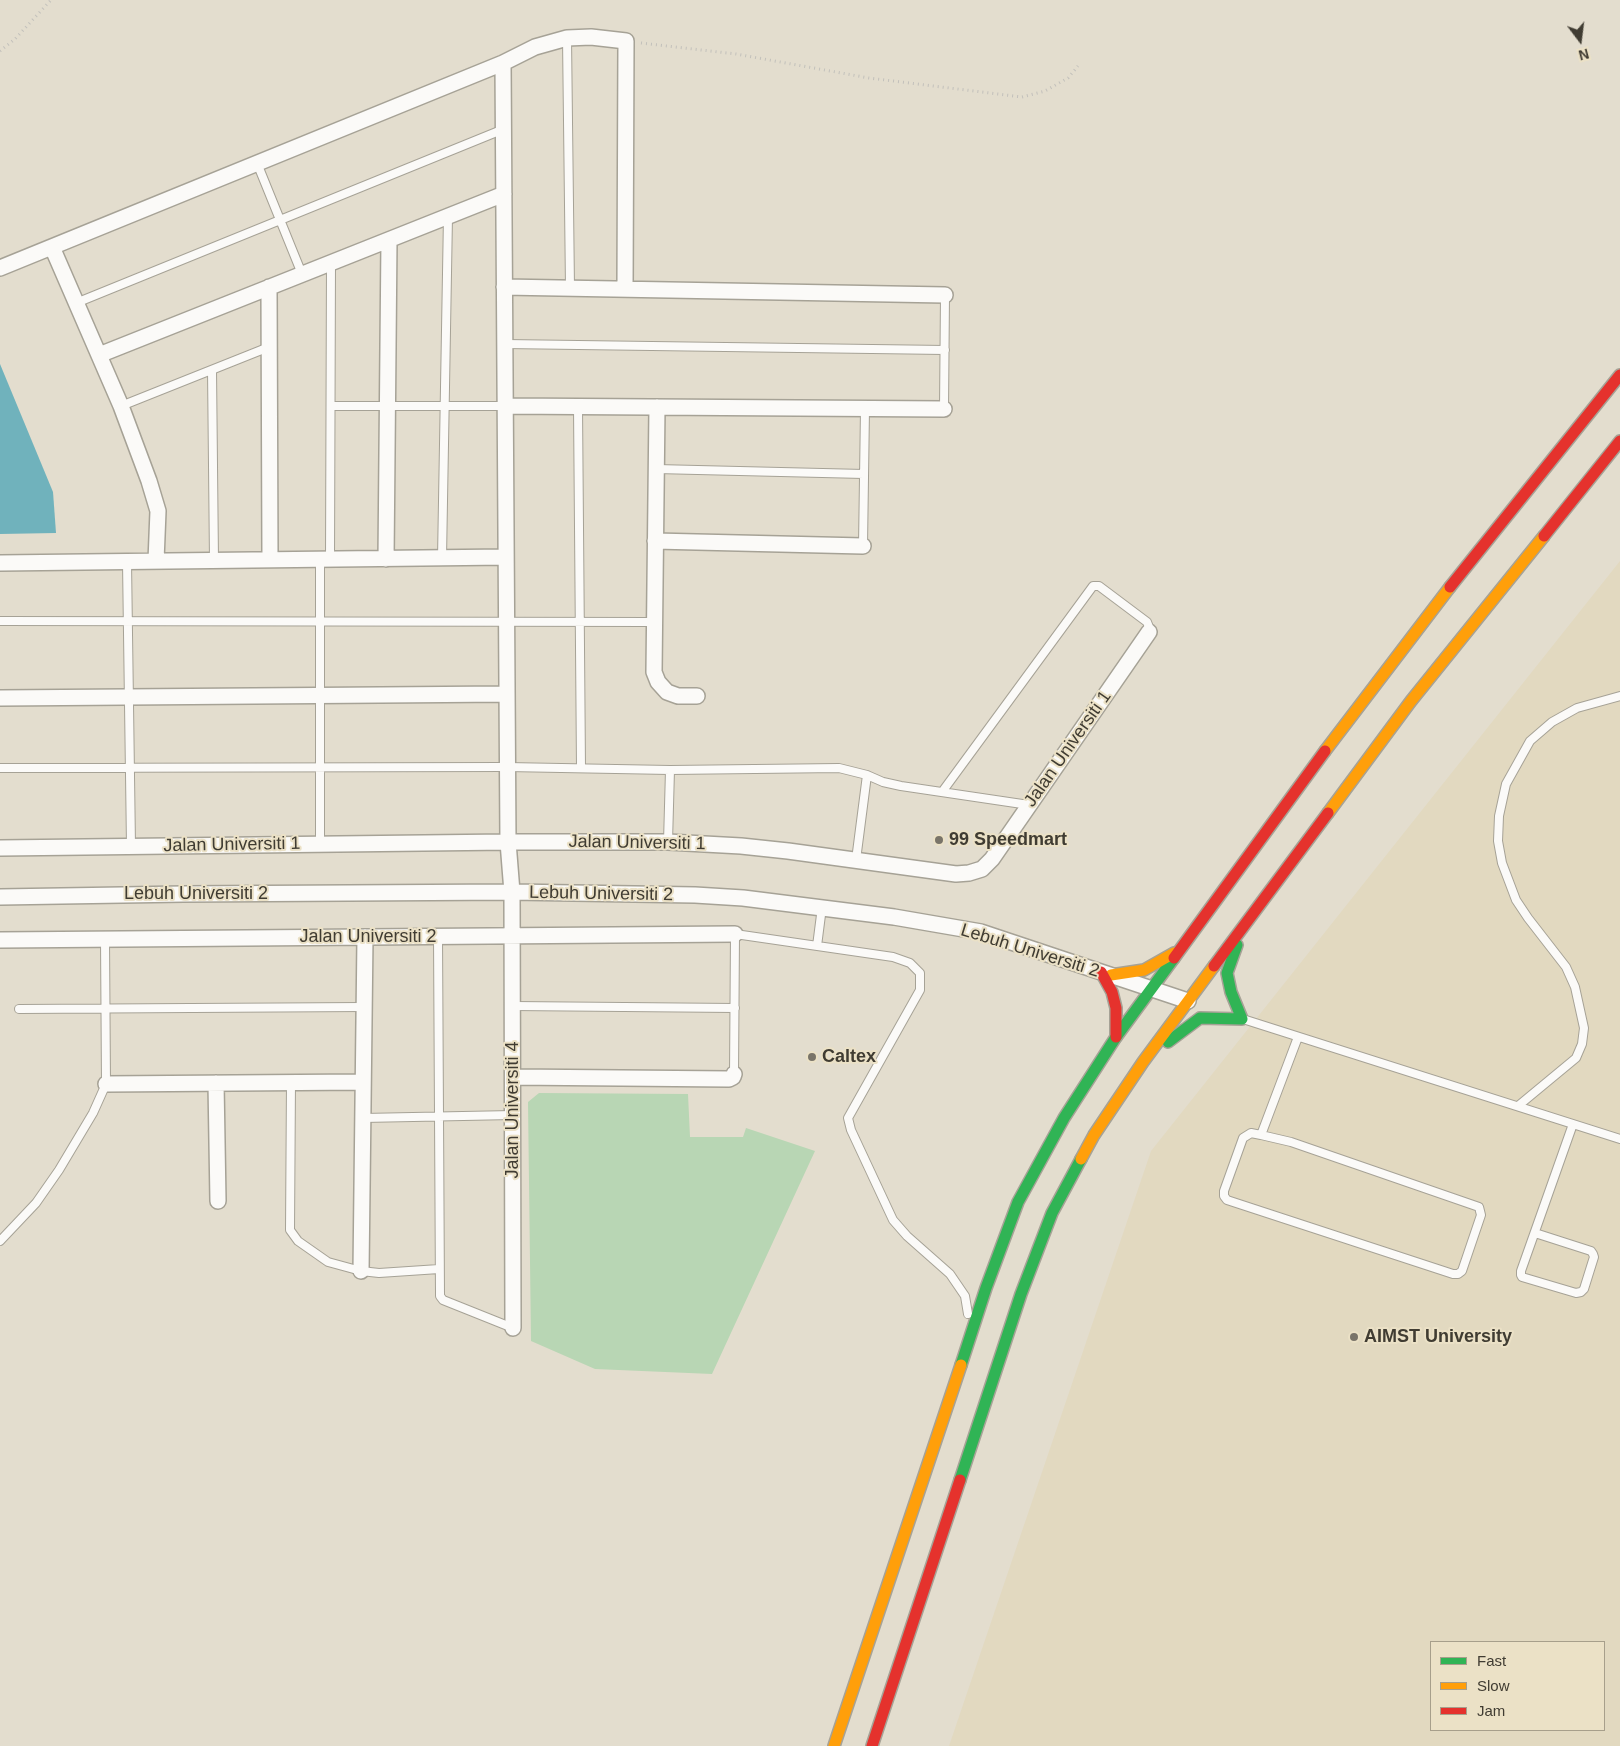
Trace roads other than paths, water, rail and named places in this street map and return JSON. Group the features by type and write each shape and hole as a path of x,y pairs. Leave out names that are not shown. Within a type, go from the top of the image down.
{"main road":[{"path":"834,1746 972,1332 1018,1202 1064,1118 1116,1037 1327,749 1427,618 1620,375"},
{"path":"872,1746 1020,1294 1052,1213 1094,1135 1142,1062 1193,1002 1242,930 1411,701 1620,441"},
{"path":"1142,1062 1200,1018 1242,1018 1231,992 1227,973 1242,930"},
{"path":"1116,1037 1116,1008 1106,974 1144,970 1180,950"}],"street":[{"path":"0,268 503,63 535,47 568,38 591,37 626,41 625,289"},
{"name":"Jalan Universiti 4","path":"503,63 508,842 512,892 514,1328"},
{"path":"99,355 504,194"},
{"path":"386,559 390,240"},
{"path":"52,247 121,406 146,473 158,511 156,562"},
{"path":"269,287 270,560"},
{"path":"504,287 945,295"},
{"path":"505,406 944,410"},
{"path":"657,407 654,672 658,682 667,692 678,696 697,696"},
{"path":"655,541 863,546"},
{"path":"0,563 506,557"},
{"name":"Jalan Universiti 1","path":"0,848 668,842 741,846 956,874 970,874 982,869 992,859 1149,632"},
{"path":"0,698 507,694"},
{"name":"Lebuh Universiti 2","path":"0,897 512,892 695,895 743,898 894,917 981,932 1193,1002"},
{"name":"Jalan Universiti 2","path":"0,940 735,934"},
{"path":"361,1271 365,937"},
{"path":"513,1077 729,1079 734,1074"},
{"path":"106,1084 364,1082"},
{"path":"216,1083 218,1201"}],"lane":[{"path":"568,38 570,288"},
{"path":"76,303 504,130"},
{"path":"258,163 302,274"},
{"path":"442,558 448,216"},
{"path":"320,844 320,621 325,559 330,406 331,263"},
{"path":"944,410 945,295"},
{"path":"505,344 945,350"},
{"path":"121,406 269,347"},
{"path":"212,370 214,560"},
{"path":"330,406 505,406"},
{"path":"578,407 581,768"},
{"path":"863,546 865,409"},
{"path":"656,469 864,474"},
{"path":"126,562 130,846"},
{"path":"942,792 1093,586 1098,586 1147,622 1149,632"},
{"path":"0,621 654,622"},
{"path":"1518,1106 1576,1058 1582,1044 1584,1028 1575,987 1566,967 1516,900 1502,863 1498,841 1499,816 1506,784 1516,763 1530,742 1552,722 1577,708 1620,696"},
{"path":"0,768 508,767 670,770 839,768 867,775 884,782 1029,805"},
{"path":"668,842 670,770"},
{"path":"856,860 867,775"},
{"path":"817,946 822,907"},
{"path":"734,1074 735,934 893,957 910,963 920,974 920,990 848,1118 851,1130 893,1220 907,1236 950,1274 965,1296 972,1332"},
{"path":"438,936 440,1296 442,1300 514,1328"},
{"path":"0,1241 36,1204 59,1170 93,1113 106,1084 105,939"},
{"path":"512,1006 735,1008"},
{"path":"18,1009 364,1007"},
{"path":"1215,1010 1620,1139"},
{"path":"1261,1135 1298,1037"},
{"path":"291,1082 290,1230 298,1241 328,1262 361,1271 379,1273 439,1269"},
{"path":"363,1118 513,1115"},
{"path":"1535,1233 1591,1251 1594,1254 1584,1289 1576,1293 1522,1277 1521,1271 1573,1124"},
{"path":"1251,1134 1261,1135 1291,1142 1479,1206 1481,1214 1462,1271 1458,1274 1453,1274 1227,1200 1224,1196 1224,1191 1244,1138 1251,1134"}],"water":[{"path":"0,364 53,492 56,533 0,534"}],"place":[{"name":"99 Speedmart","path":"939,840"},
{"name":"Caltex","path":"812,1057"},
{"name":"AIMST University","path":"1354,1337"}]}
